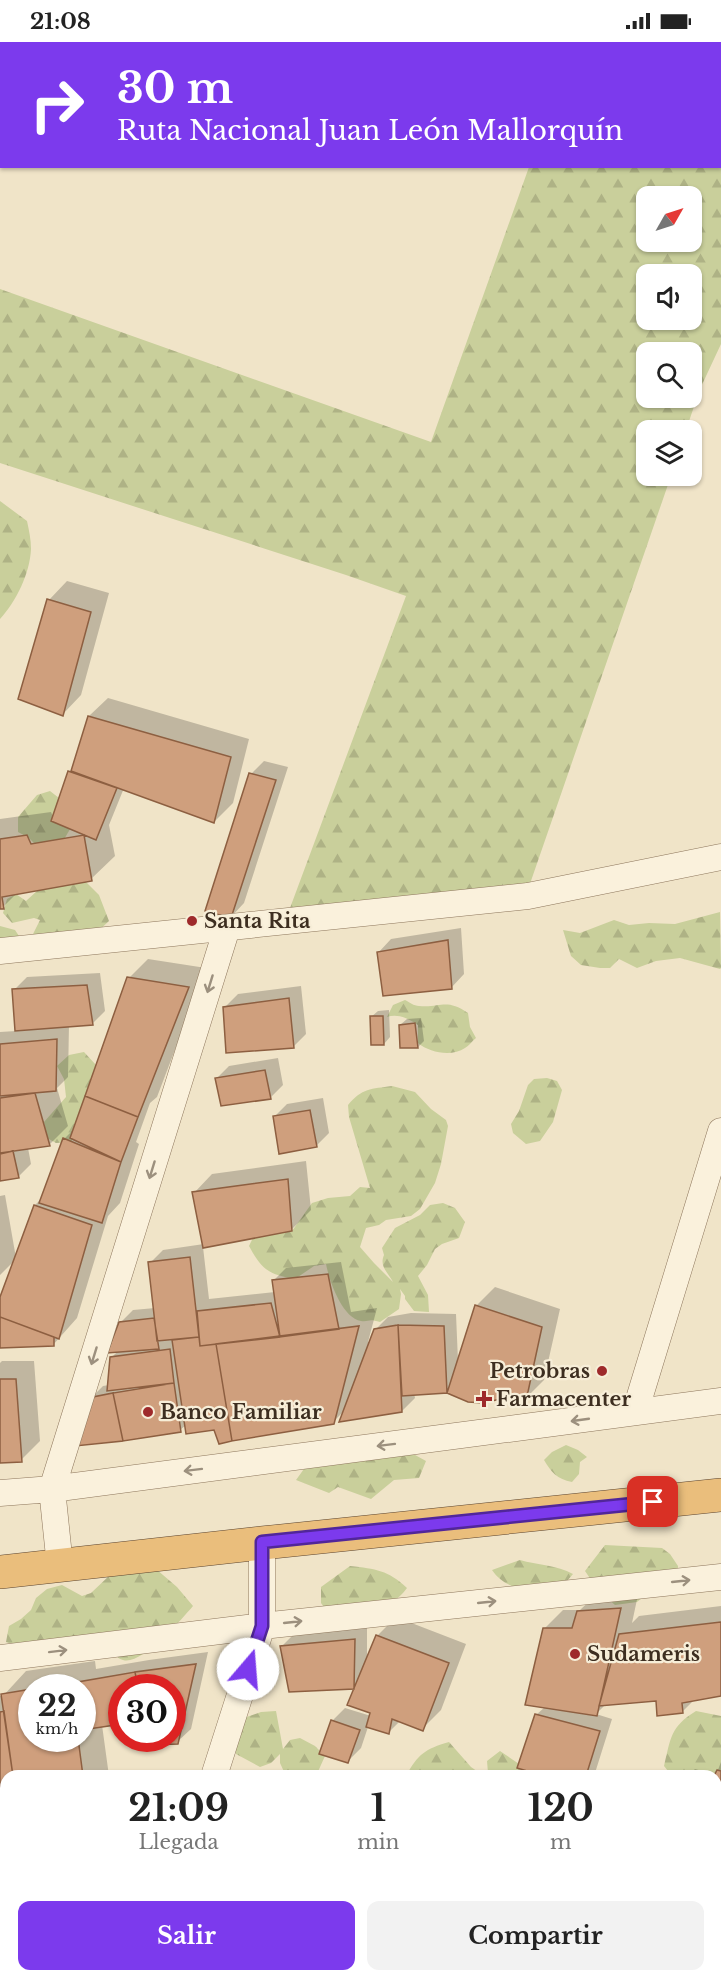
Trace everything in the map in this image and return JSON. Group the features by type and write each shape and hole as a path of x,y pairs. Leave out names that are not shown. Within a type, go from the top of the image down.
{"highway":[{"path":"0,1572 262,1542 721,1495"}],"street":[{"path":"0,951 528,896 721,857"},
{"path":"60,1566 52,1489 228,928"},
{"path":"635,1412 721,1131"},
{"path":"0,1494 721,1401"},
{"path":"216,1770 262,1626 262,1542"},
{"path":"0,1658 262,1626 721,1577"}],"green space":[{"path":"529,168 721,168 721,344 702,385 702,342 636,342 636,408 694,408 689,420 636,420 636,486 668,486 523,904 290,908 406,596 0,463 0,289 431,442"},
{"path":"0,501 27,521 31,549 28,568 21,587 0,619"},
{"path":"50,791 59,798 74,822 62,843 42,851 29,838 18,832 18,817 37,795"},
{"path":"83,879 99,895 109,921 94,935 54,948 33,934 40,920 34,918 12,923 3,913 7,899 16,894 26,901 38,890"},
{"path":"720,912 720,969 680,958 656,961 637,968 619,959 610,968 581,965 571,956 563,930 580,933 614,920 629,925 675,924"},
{"path":"0,926 15,930 21,939 0,952"},
{"path":"405,1000 417,1006 449,1005 460,1008 468,1013 470,1027 476,1038 460,1051 448,1053 441,1053 423,1046 418,1043 418,1025 399,1016 387,1017 393,1005"},
{"path":"84,1052 96,1065 79,1129 71,1142 56,1143 47,1138 44,1122 66,1097 64,1079 57,1066 69,1055"},
{"path":"547,1078 557,1081 562,1090 553,1122 540,1141 526,1144 513,1133 511,1124 519,1111 528,1085 534,1079"},
{"path":"392,1086 415,1092 431,1109 446,1120 448,1126 441,1164 435,1183 420,1209 411,1216 386,1220 379,1225 366,1228 360,1247 393,1282 383,1266 382,1248 395,1228 420,1215 430,1205 443,1203 455,1208 465,1222 459,1238 435,1249 418,1276 428,1295 429,1312 414,1311 400,1289 399,1309 380,1322 361,1321 354,1318 342,1306 333,1288 326,1264 314,1266 295,1279 286,1277 272,1273 262,1266 249,1246 263,1217 282,1231 292,1231 312,1203 328,1198 350,1196 360,1187 370,1188 349,1117 348,1105 363,1092"},
{"path":"566,1445 587,1457 580,1462 579,1474 572,1482 555,1474 544,1460 552,1452"},
{"path":"406,1450 426,1461 419,1478 394,1480 371,1499 338,1487 329,1493 296,1480 314,1455"},
{"path":"605,1545 662,1548 670,1554 678,1570 637,1602 615,1605 598,1590 585,1571"},
{"path":"520,1560 554,1567 573,1574 556,1594 529,1591 512,1586 492,1570"},
{"path":"350,1566 381,1571 394,1577 407,1588 400,1596 383,1607 332,1618 321,1603 321,1587"},
{"path":"156,1569 177,1587 193,1606 161,1640 140,1656 131,1660 123,1660 117,1657 109,1647 18,1646 6,1642 9,1626 31,1610 36,1598 47,1589 62,1585 82,1596 91,1593 110,1575"},
{"path":"276,1711 283,1749 290,1740 300,1738 315,1746 325,1756 319,1770 283,1770 280,1754 271,1763 260,1767 236,1754 233,1741 241,1719 261,1712"},
{"path":"696,1711 721,1716 721,1770 667,1770 664,1766 673,1734 687,1717"},
{"path":"449,1742 475,1770 409,1770 423,1753"},
{"path":"500,1751 522,1766 521,1770 488,1770 487,1761"}],"building":[{"path":"47,599 91,612 63,716 18,699"},
{"path":"88,716 231,757 214,823 71,771"},
{"path":"68,771 117,788 96,840 51,821"},
{"path":"249,773 276,780 231,918 205,911"},
{"path":"27,835 31,844 84,835 92,881 2,897 4,909 0,909 0,839"},
{"path":"448,940 452,989 383,996 377,952"},
{"path":"127,977 189,987 138,1117 85,1096"},
{"path":"87,985 93,1025 15,1031 12,989"},
{"path":"289,998 294,1048 226,1053 223,1007"},
{"path":"370,1016 383,1016 384,1045 371,1045"},
{"path":"415,1023 418,1048 400,1048 399,1025"},
{"path":"57,1039 56,1091 0,1096 0,1044"},
{"path":"265,1070 271,1099 221,1106 215,1078"},
{"path":"35,1093 50,1146 0,1153 0,1098"},
{"path":"85,1096 138,1117 121,1162 70,1138"},
{"path":"310,1110 317,1147 279,1154 273,1116"},
{"path":"63,1138 121,1162 102,1223 39,1203"},
{"path":"13,1151 19,1178 0,1181 0,1154"},
{"path":"288,1179 292,1231 203,1248 192,1192"},
{"path":"34,1205 92,1225 59,1339 0,1317 0,1297"},
{"path":"190,1257 199,1337 157,1341 148,1262"},
{"path":"328,1274 339,1329 280,1337 272,1280"},
{"path":"271,1303 280,1337 200,1346 197,1311"},
{"path":"475,1305 542,1327 526,1401 508,1397 484,1403 468,1402 447,1393"},
{"path":"0,1317 54,1337 54,1346 0,1348"},
{"path":"154,1318 159,1349 107,1353 119,1322"},
{"path":"398,1325 444,1326 447,1393 402,1396"},
{"path":"398,1325 402,1412 339,1422 374,1329"},
{"path":"359,1326 334,1424 232,1441 216,1344"},
{"path":"199,1337 200,1346 216,1344 232,1441 219,1444 214,1430 186,1434 172,1340"},
{"path":"170,1349 174,1383 107,1391 110,1357"},
{"path":"0,1379 16,1379 22,1462 0,1463"},
{"name":"Banco Familiar","path":"174,1383 181,1432 123,1441 113,1393"},
{"path":"113,1393 123,1441 75,1446 88,1398"},
{"path":"621,1608 597,1716 525,1705 543,1628 572,1628 577,1611"},
{"path":"721,1622 721,1696 682,1703 683,1713 657,1716 656,1701 599,1706 619,1634"},
{"path":"376,1635 449,1663 423,1731 392,1719 389,1734 366,1727 370,1713 347,1705"},
{"path":"355,1639 354,1689 289,1692 280,1646"},
{"path":"196,1664 186,1708 186,1674 135,1674 135,1672"},
{"path":"108,1677 108,1726 96,1728 96,1679"},
{"path":"18,1691 18,1752 80,1752 82,1770 12,1770 1,1694"},
{"path":"4,1711 12,1770 0,1770 0,1712"},
{"path":"535,1714 600,1731 588,1770 524,1770 517,1768"},
{"path":"331,1720 360,1730 348,1763 319,1754"}],"place":[{"name":"Santa Rita","path":"192,921"},
{"name":"Petrobras","path":"602,1371"},
{"name":"Farmacenter","path":"484,1399"},
{"name":"Banco Familiar","path":"148,1412"},
{"name":"Sudameris","path":"575,1654"}],"route":[{"path":"248,1669 262,1626 262,1542 653,1502"}]}
